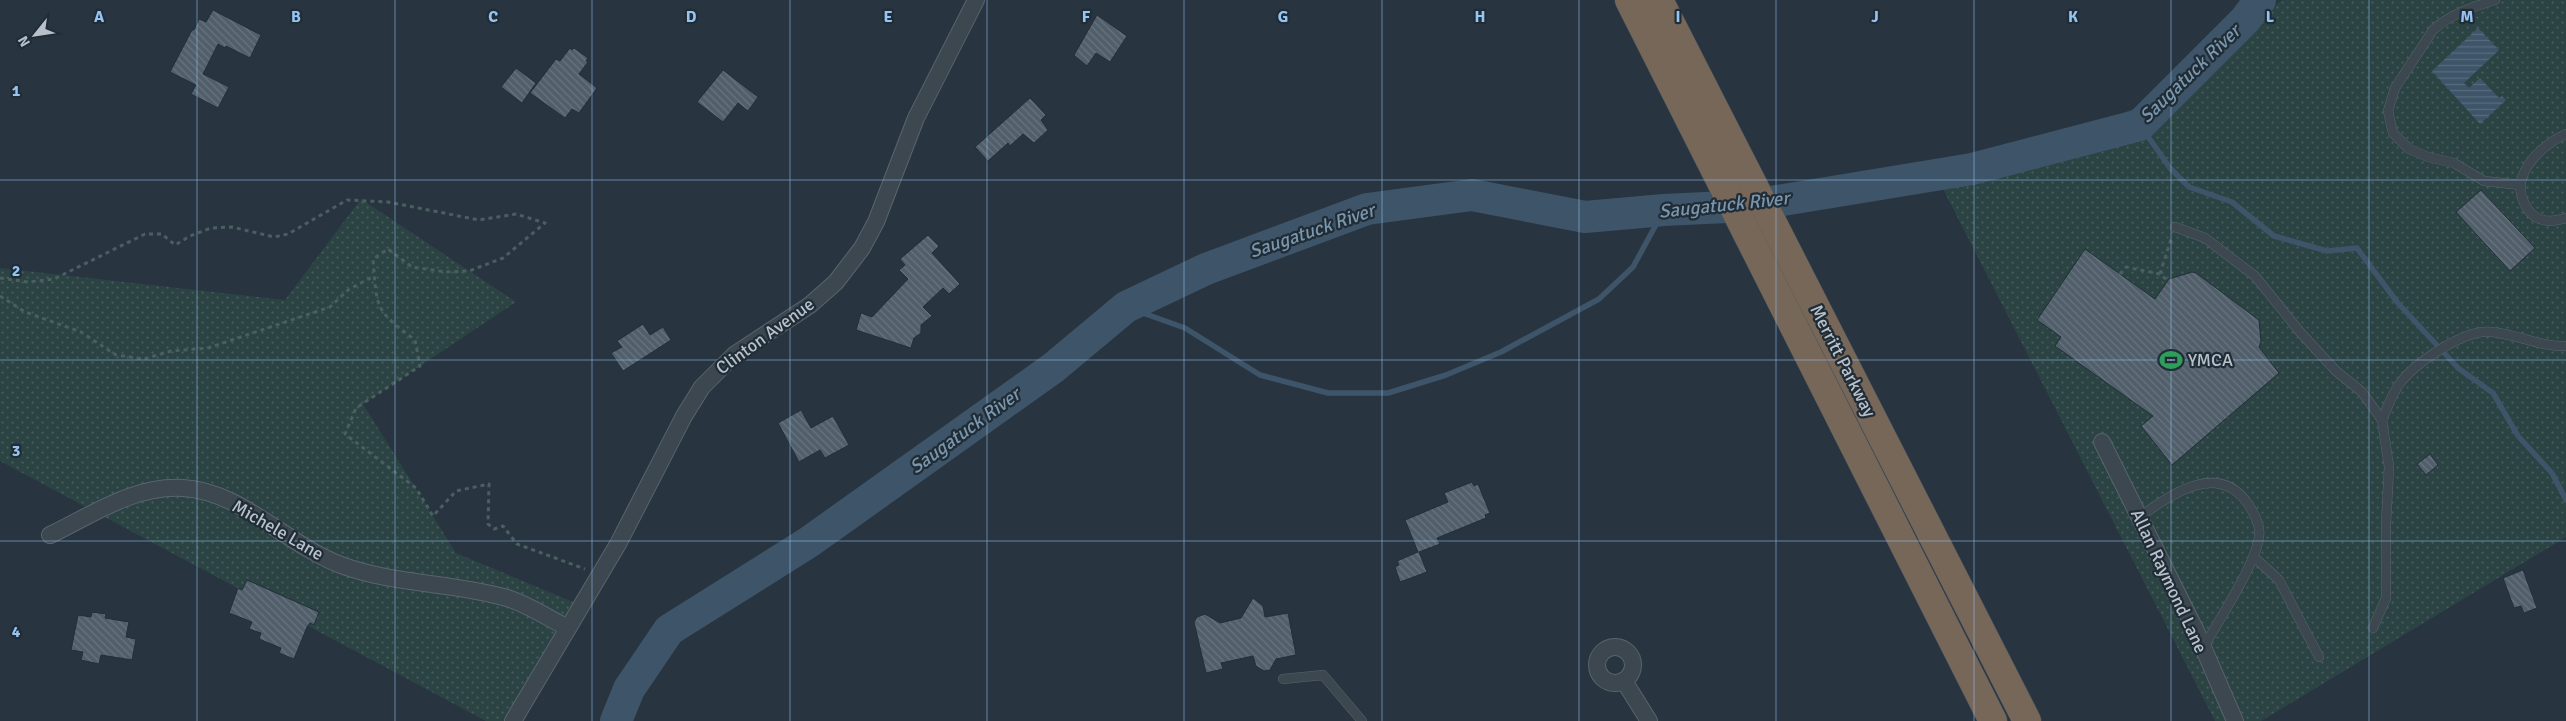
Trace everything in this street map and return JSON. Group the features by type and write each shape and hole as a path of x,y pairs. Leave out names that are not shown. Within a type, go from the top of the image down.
{"highway":[{"name":"Merritt Parkway","path":"1629,0 1993,721"},
{"name":"Merritt Parkway","path":"1659,0 2028,721"}],"street":[{"name":"Clinton Avenue","path":"513,721 630,522 684,416 702,387 734,356 810,305 836,282 856,258 876,222 916,118 976,0"},
{"name":"Allan Raymond Lane","path":"2102,442 2196,631 2202,650 2235,721"},
{"name":"Michele Lane","path":"50,535 109,504 148,490 182,488 211,492 248,511 303,548 340,564 373,576 405,582 471,589 509,599 568,628"},
{"path":"1624,681 1649,721"}],"lane":[{"path":"2495,0 2464,11 2433,30 2395,88 2388,110 2393,133 2409,149 2428,157 2454,163 2484,181 2521,185"},
{"path":"2566,134 2553,141 2537,155 2525,170 2521,185 2524,201 2533,214 2541,220 2566,218"},
{"path":"2175,227 2205,238 2255,276 2300,332 2336,371 2362,392 2382,420 2389,467 2386,598 2373,628"},
{"path":"2382,420 2400,384 2448,344 2467,335 2490,331 2544,344 2566,346"},
{"path":"2139,517 2176,492 2200,484 2224,484 2242,495 2255,514 2260,535 2254,556 2202,650"},
{"path":"2254,556 2279,580 2320,657"},
{"path":"1283,679 1323,675 1362,721"}],"path":[{"path":"0,278 28,282 54,279 145,234 162,234 175,245 190,236 211,228 232,227 274,236 288,234 347,200 388,202 479,220 516,214 545,223 503,258 469,271 446,272 412,267 388,249 373,259 376,300 385,317 415,340 420,366 356,408 345,434 416,488 433,516 456,491 489,484 488,524 494,529 503,526 517,544 537,549 600,575"},
{"path":"2160,274 2175,227"},
{"path":"2120,274 2126,267 2160,274 2168,281"},
{"path":"0,296 25,312 81,332 116,355 144,360 170,351 208,348 330,307 348,290 374,276"}],"green space":[{"path":"2282,0 2566,0 2566,537 2261,721 2215,721 1940,183 2008,170 2076,134 2135,108"},
{"path":"361,199 516,302 363,404 456,553 585,607 518,721 486,721 0,461 0,268 285,300"}],"water":[{"path":"2478,28 2499,50 2464,83 2469,88 2480,78 2499,98 2502,96 2506,100 2480,124 2432,71"}],"building":[{"path":"213,10 261,35 250,58 218,44 203,74 229,87 218,108 191,94 196,85 170,72 199,19 206,22"},
{"path":"1097,15 1127,36 1110,62 1096,53 1087,66 1074,55"},
{"path":"570,48 572,50 574,48 588,58 586,61 588,62 579,74 597,88 579,113 572,109 565,118 530,93 556,59 560,61"},
{"path":"516,68 536,83 522,103 501,87"},
{"path":"723,70 758,97 748,111 738,103 723,122 697,102"},
{"path":"1030,98 1046,115 1041,120 1048,130 1034,143 1023,134 1010,146 1008,143 988,161 975,147"},
{"path":"2481,190 2535,248 2510,271 2456,212"},
{"path":"928,235 939,246 932,253 960,284 949,294 943,288 923,307 932,316 921,325 921,333 914,338 911,348 856,330 861,313 872,317 908,279 899,270 905,265 900,259"},
{"name":"YMCA","path":"2085,249 2155,299 2169,279 2192,272 2196,273 2259,320 2261,342 2259,347 2279,373 2172,465 2141,426 2153,416 2055,346 2061,337 2037,320"},
{"path":"643,324 650,335 663,327 671,340 623,371 611,353 622,347 617,341"},
{"path":"801,410 811,428 833,416 849,445 825,458 820,450 799,462 778,423"},
{"path":"2430,454 2438,465 2426,475 2417,464"},
{"path":"1472,482 1474,486 1478,484 1490,513 1485,515 1486,518 1437,538 1440,544 1419,552 1427,572 1400,582 1395,567 1399,565 1397,561 1418,552 1405,520 1448,502 1444,493"},
{"path":"2523,570 2537,608 2524,613 2521,606 2514,608 2503,578"},
{"path":"247,580 319,612 314,625 310,623 307,627 294,659 279,653 281,648 259,639 261,633 249,629 252,622 229,613 238,588 242,590"},
{"path":"1253,598 1263,606 1265,617 1288,613 1296,655 1276,659 1270,670 1264,671 1256,666 1253,656 1221,663 1223,669 1206,673 1194,622 1197,617 1205,614 1220,623 1241,618"},
{"path":"92,612 106,614 105,618 129,622 126,637 136,639 132,660 101,655 99,664 81,660 83,652 71,650 78,615 91,617"}],"waterway":[{"name":"Saugatuck River","path":"616,721 629,689 669,630 809,542 1053,368 1126,307 1206,269 1367,209 1472,195 1585,217 1664,210 1747,206 1972,169 2140,125 2245,20 2260,0"},
{"path":"2140,125 2170,168 2189,187 2232,202 2274,236 2327,251 2357,248 2397,302 2458,368 2493,393 2518,436 2552,473 2566,500"},
{"path":"1126,307 1185,328 1260,375 1328,393 1388,393 1446,375 1501,352 1599,299 1633,267 1664,210"}],"place":[{"name":"YMCA","path":"2171,360"}]}
